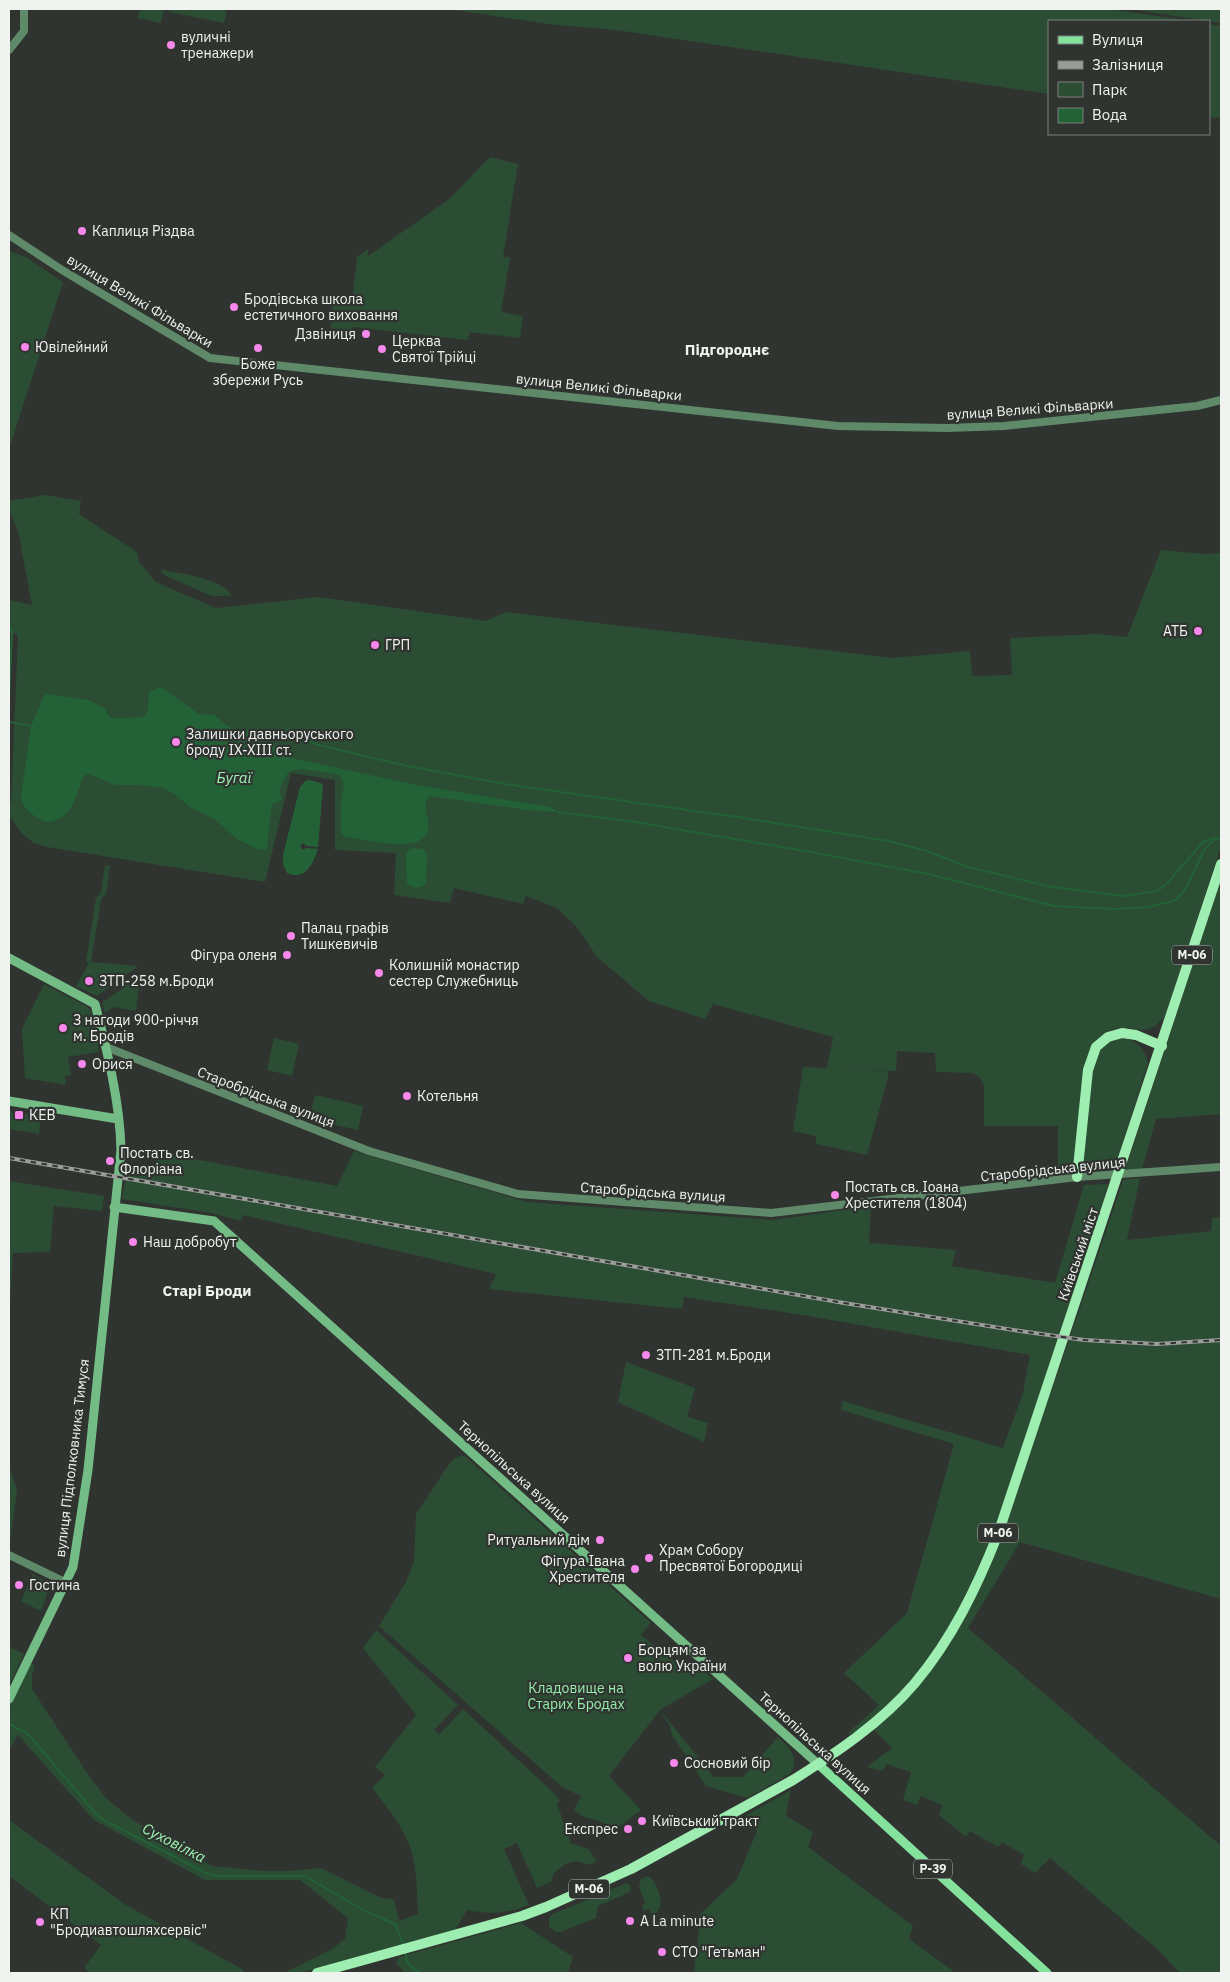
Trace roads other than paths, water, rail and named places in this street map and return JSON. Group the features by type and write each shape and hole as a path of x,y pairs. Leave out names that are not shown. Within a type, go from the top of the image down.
{"highway":[{"name":"М-06","path":"1162,1046 1221,864"},
{"path":"1077,1177 1088,1070 1096,1047 1108,1037 1122,1033 1136,1035 1162,1046"},
{"name":"Київський міст","path":"818,1764 854,1739 914,1684 957,1622 971,1598 995,1542 1162,1046"},
{"name":"М-06","path":"317,1973 522,1916 604,1882 793,1780 818,1764"}],"main road":[{"name":"вулиця Підполковника Тимуся","path":"9,958 95,1004 106,1047 118,1119 121,1153 88,1470 73,1567 9,1699"},
{"path":"9,1100 118,1119"},
{"name":"Тернопільська вулиця","path":"114,1207 214,1222 818,1764 1047,1973"}],"street":[{"path":"9,50 24,32 24,9"},
{"name":"вулиця Великі Фільварки","path":"9,235 62,270 210,358 838,426 947,428 1004,426 1196,406 1221,400"},
{"name":"Старобрідська вулиця","path":"106,1047 369,1151 518,1194 772,1214 1077,1177 1221,1167"},
{"path":"9,1555 65,1582"}],"water":[{"name":"Бугаї","path":"161,687 199,714 214,715 229,727 241,732 251,729 259,731 288,757 411,784 550,807 558,812 527,810 430,796 425,805 428,821 427,833 421,840 397,844 368,841 346,837 341,833 341,807 344,789 342,778 339,775 305,770 292,771 284,779 279,791 282,797 281,800 273,804 271,810 267,848 264,850 257,849 237,839 214,819 190,807 173,793 163,788 116,785 88,774 84,776 72,806 62,817 46,822 26,809 21,797 31,726 44,696 47,694 89,700 104,708 110,718 143,717 147,712 149,692"},
{"path":"305,781 321,783 323,786 318,847 307,846 303,843 300,846 303,850 306,848 318,849 314,860 307,870 299,875 293,875 287,873 283,864 283,855 300,787"},
{"path":"413,848 423,849 427,854 426,884 424,886 414,887 407,884 406,856 408,850"}],"waterway":[{"path":"9,625 12,632 9,698"},
{"path":"9,722 31,726"},
{"path":"288,728 315,744 407,766 505,784 744,818 888,841 927,851 965,866 1047,886 1123,896 1158,891 1204,841 1216,838"},
{"path":"558,812 635,822 928,874 1054,906 1114,909 1148,907 1174,901 1187,886 1204,850 1216,838 1221,840"},
{"name":"Суховілка","path":"9,1724 28,1734 97,1815 104,1820 206,1873 218,1876 305,1876 365,1911 395,1924 403,1944"},
{"name":"Суховілка","path":"405,1951 407,1962 419,1973"}],"railway":[{"path":"9,1158 844,1303 1020,1331 1084,1340 1157,1344 1221,1340"}],"place":[{"name":"вуличні тренажери","path":"171,45"},
{"name":"Каплиця Різдва","path":"82,231"},
{"name":"Бродівська школа естетичного виховання","path":"234,307"},
{"name":"Дзвіниця","path":"366,334"},
{"name":"Ювілейний","path":"25,347"},
{"name":"Боже збережи Русь","path":"258,348"},
{"name":"Церква Святої Трійці","path":"382,349"},
{"name":"АТБ","path":"1198,631"},
{"name":"ГРП","path":"375,645"},
{"name":"Залишки давньоруського броду IX-XIII ст.","path":"176,742"},
{"name":"Палац графів Тишкевичів","path":"291,936"},
{"name":"Фігура оленя","path":"287,955"},
{"name":"Колишній монастир сестер Служебниць","path":"379,973"},
{"name":"ЗТП-258 м.Броди","path":"89,981"},
{"name":"З нагоди 900-річчя м. Бродів","path":"63,1028"},
{"name":"Орися","path":"82,1064"},
{"name":"Котельня","path":"407,1096"},
{"name":"КЕВ","path":"19,1115"},
{"name":"Постать св. Флоріана","path":"110,1161"},
{"name":"Постать св. Іоана Хрестителя (1804)","path":"835,1195"},
{"name":"Наш добробут","path":"133,1242"},
{"name":"ЗТП-281 м.Броди","path":"646,1355"},
{"name":"Ритуальний дім","path":"600,1540"},
{"name":"Храм Собору Пресвятої Богородиці","path":"649,1558"},
{"name":"Фігура Івана Хрестителя","path":"635,1569"},
{"name":"Гостина","path":"19,1585"},
{"name":"Борцям за волю України","path":"628,1658"},
{"name":"Сосновий бір","path":"674,1763"},
{"name":"Київський тракт","path":"642,1821"},
{"name":"Експрес","path":"628,1829"},
{"name":"A La minute","path":"630,1921"},
{"name":"КП \"Бродиавтошляхсервіс\"","path":"40,1922"},
{"name":"СТО \"Гетьман\"","path":"662,1952"}],"district":[{"name":"Підгороднє","path":"727,350"},
{"name":"Старі Броди","path":"207,1291"}],"park label":[{"name":"Кладовище на Старих Бродах","path":"576,1696"}]}
